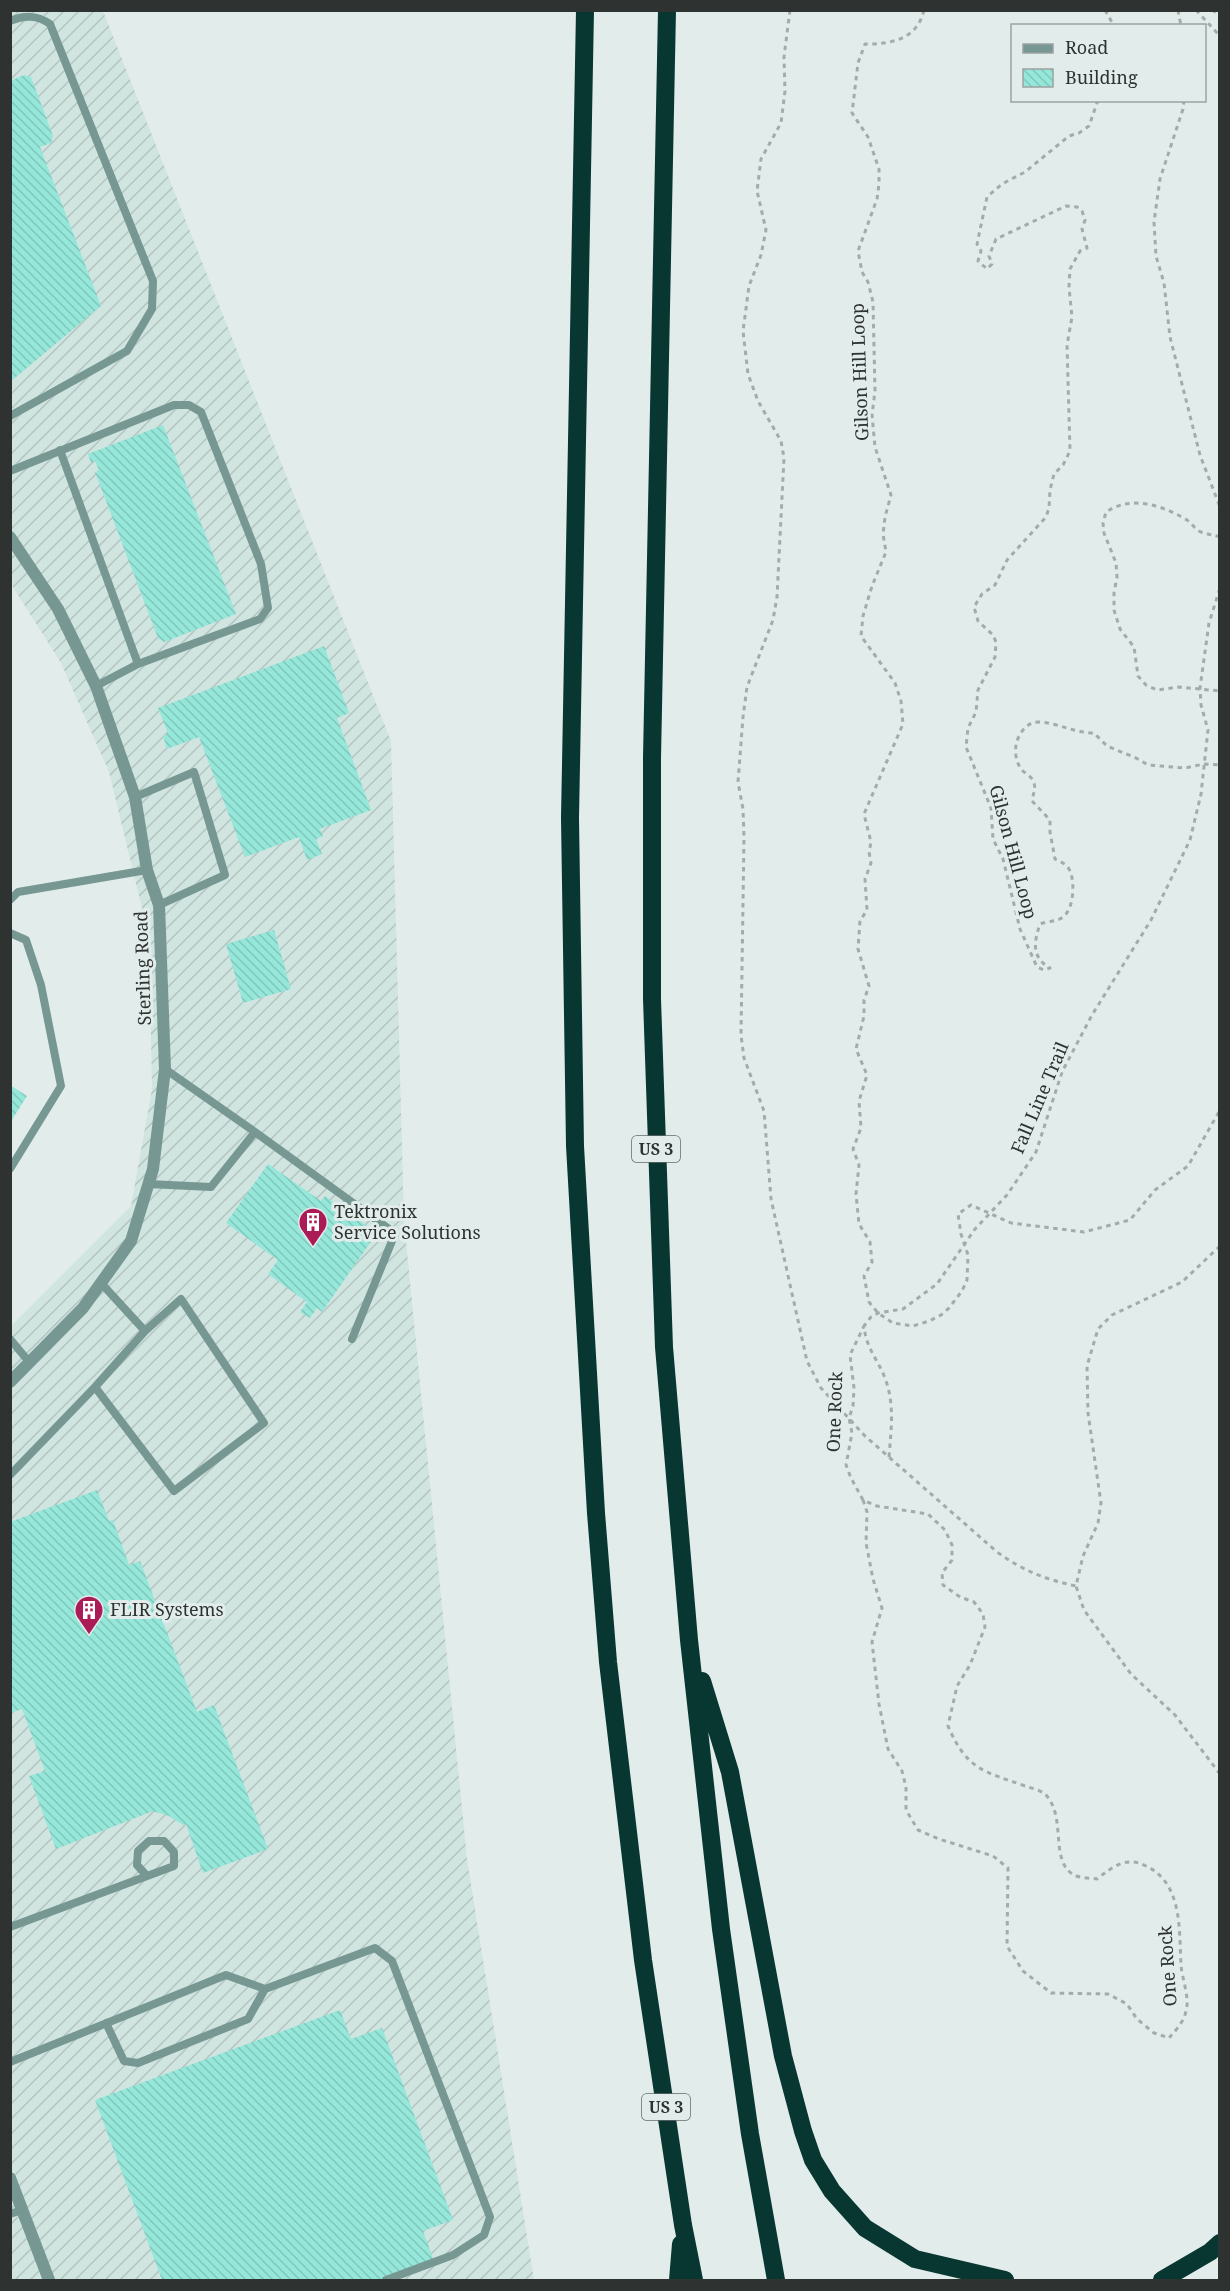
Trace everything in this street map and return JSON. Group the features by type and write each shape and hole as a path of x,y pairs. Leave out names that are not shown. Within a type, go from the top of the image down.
{"highway":[{"name":"US 3","path":"585,10 570,818 575,1146 596,1513 609,1662 643,1960 683,2224 694,2280"},
{"name":"US 3","path":"667,10 652,758 652,999 664,1347 689,1640 721,1929 750,2134 776,2280"},
{"path":"689,1640 730,1772 783,2056 813,2160 832,2192 865,2228 915,2259 1005,2280"},
{"path":"678,2280 683,2224"},
{"path":"1162,2280 1210,2252 1220,2242"}],"street":[{"name":"Sterling Road","path":"10,537 58,609 96,686 135,797 147,870 159,905 165,1069 153,1169 131,1241 83,1308 10,1382"},
{"path":"10,2178 16,2212 49,2280"}],"lane":[{"path":"10,21 38,16 50,24 153,281 152,309 127,351 10,416"},
{"path":"10,471 174,405 189,405 201,412 261,564 268,608 260,619 138,664 96,686"},
{"path":"60,450 138,664"},
{"path":"135,797 194,772 225,875 159,905"},
{"path":"10,900 18,892 147,870"},
{"path":"10,933 26,940 41,985 61,1086 10,1169"},
{"path":"165,1069 389,1229 392,1241 352,1339"},
{"path":"148,1184 211,1187 255,1132"},
{"path":"101,1283 145,1331"},
{"path":"10,1475 145,1331 181,1299 264,1423 174,1491 95,1386"},
{"path":"10,1339 30,1363"},
{"path":"10,1927 174,1866 174,1852 164,1841 149,1841 138,1851 137,1865 147,1876"},
{"path":"106,2023 124,2061 138,2062 248,2019 265,1989 375,1948 392,1961 490,2217 484,2235 453,2255 386,2280"},
{"path":"10,2062 226,1975 265,1989"}],"path":[{"path":"790,10 784,57 785,91 781,123 761,159 758,191 766,230 761,255 749,286 743,331 748,374 758,401 781,441 784,458 777,597 773,620 747,687 742,717 738,782 744,809 741,1035 744,1058 764,1112 771,1199 807,1361 821,1388 889,1457 998,1552 1013,1563 1049,1580 1076,1586"},
{"name":"Gilson Hill Loop","path":"878,1313 869,1302 864,1276 872,1262 870,1242 859,1224 856,1194 859,1165 853,1149 861,1128 859,1101 867,1075 856,1049 864,1016 864,1000 869,986 858,949 860,921 867,910 865,879 871,863 869,852 871,842 864,814 903,724 901,701 896,682 861,636 863,616 886,552 884,525 891,495 876,447 872,416 875,391 873,302 868,282 862,272 858,251 877,199 879,169 868,137 852,112 852,98 864,44 883,44 903,39 914,31 922,19 924,10"},
{"path":"1105,10 1113,24"},
{"path":"1197,10 1220,36"},
{"path":"1212,10 1220,15"},
{"name":"Gilson Hill Loop","path":"1097,102 1089,126 1070,136 1025,172 1002,184 987,196 977,244 981,251 978,261 987,269 992,264 990,256 996,238 1066,206 1077,207 1082,211 1085,220 1082,229 1087,248 1080,251 1070,269 1072,317 1067,345 1070,451 1063,465 1054,474 1046,517 1007,560 995,585 982,594 974,607 976,618 993,635 996,642 995,657 978,690 976,712 966,735 966,747 991,808 993,839 1003,859 1020,929 1037,967 1044,970 1050,968 1041,963 1034,946 1040,924 1063,917 1071,906 1074,894 1071,872 1064,863 1055,859 1050,820 1032,801 1034,782 1020,767 1015,749 1016,741 1030,723 1040,722 1082,733 1094,733 1107,746 1148,765 1185,768 1204,764 1220,765"},
{"path":"1184,102 1160,179 1154,222 1156,256 1164,283 1170,337 1197,445 1220,507"},
{"path":"1220,537 1198,531 1190,522 1176,513 1146,503 1117,504 1106,512 1103,523 1104,533 1116,563 1114,610 1120,629 1134,647 1138,676 1146,685 1157,690 1179,687 1220,691"},
{"name":"Fall Line Trail","path":"864,1326 871,1317 878,1313 903,1308 937,1284 975,1229 1007,1195 1036,1152 1062,1072 1092,1015 1151,920 1190,840 1201,794 1208,730 1201,705 1200,688 1209,623 1220,588"},
{"path":"878,1313 893,1323 913,1326 941,1315 955,1302 967,1280 968,1255 961,1234 958,1214 971,1205 1011,1223 1084,1232 1130,1220 1155,1190 1188,1166 1220,1110"},
{"path":"1220,1246 1182,1282 1112,1315 1098,1329 1088,1366 1088,1413 1101,1503 1098,1523 1083,1556 1076,1586 1084,1610 1131,1674 1175,1715 1220,1774"},
{"path":"864,1326 866,1341 884,1377 892,1406 889,1457"},
{"name":"One Rock","path":"863,1500 877,1506 928,1514 945,1530 952,1545 952,1560 942,1573 942,1585 960,1597 974,1602 983,1614 985,1627 970,1665 957,1686 948,1726 961,1751 976,1768 1045,1793 1057,1812 1061,1860 1074,1875 1097,1879 1114,1865 1136,1861 1155,1870 1168,1884 1179,1916 1187,2010 1177,2029 1168,2038 1154,2033 1137,2019 1126,2004 1108,1994 1052,1993 1023,1971 1007,1946 1008,1868 993,1856 918,1830 906,1809 906,1787 902,1771 888,1749 879,1704 872,1642 882,1608 873,1579 866,1543 867,1512 846,1465 852,1433 849,1418 853,1406 854,1388 850,1355 864,1326"}],"shaded area":[{"path":"11,11 103,11 391,741 404,1221 467,1859 534,2280 11,2280 11,1326 131,1206 152,1089 149,937 109,772 61,663 11,584"}],"building":[{"path":"24,75 31,77 53,136 51,143 40,147 101,306 10,382 10,81"},
{"path":"163,425 236,614 164,642 158,638 95,472 99,470 95,461 91,463 88,454"},
{"path":"324,646 349,713 337,718 371,810 320,829 323,836 316,839 322,854 307,860 299,837 245,857 199,737 167,749 163,736 168,733 158,708"},
{"path":"274,930 291,989 243,1003 226,944"},
{"path":"10,1085 27,1096 10,1123"},
{"name":"Tektronix Service Solutions","path":"268,1164 321,1201 325,1196 377,1233 322,1312 317,1308 310,1318 300,1312 307,1302 268,1274 278,1260 226,1223"},
{"name":"FLIR Systems","path":"97,1490 109,1521 113,1520 129,1565 140,1561 197,1712 214,1705 268,1849 203,1873 186,1824 183,1825 169,1816 153,1811 56,1849 29,1776 45,1771 22,1709 10,1713 10,1522"},
{"path":"340,2010 351,2039 382,2028 453,2220 423,2231 434,2261 382,2280 162,2280 95,2100"}],"place":[{"name":"Tektronix Service Solutions","path":"313,1248"},
{"name":"FLIR Systems","path":"89,1636"}]}
